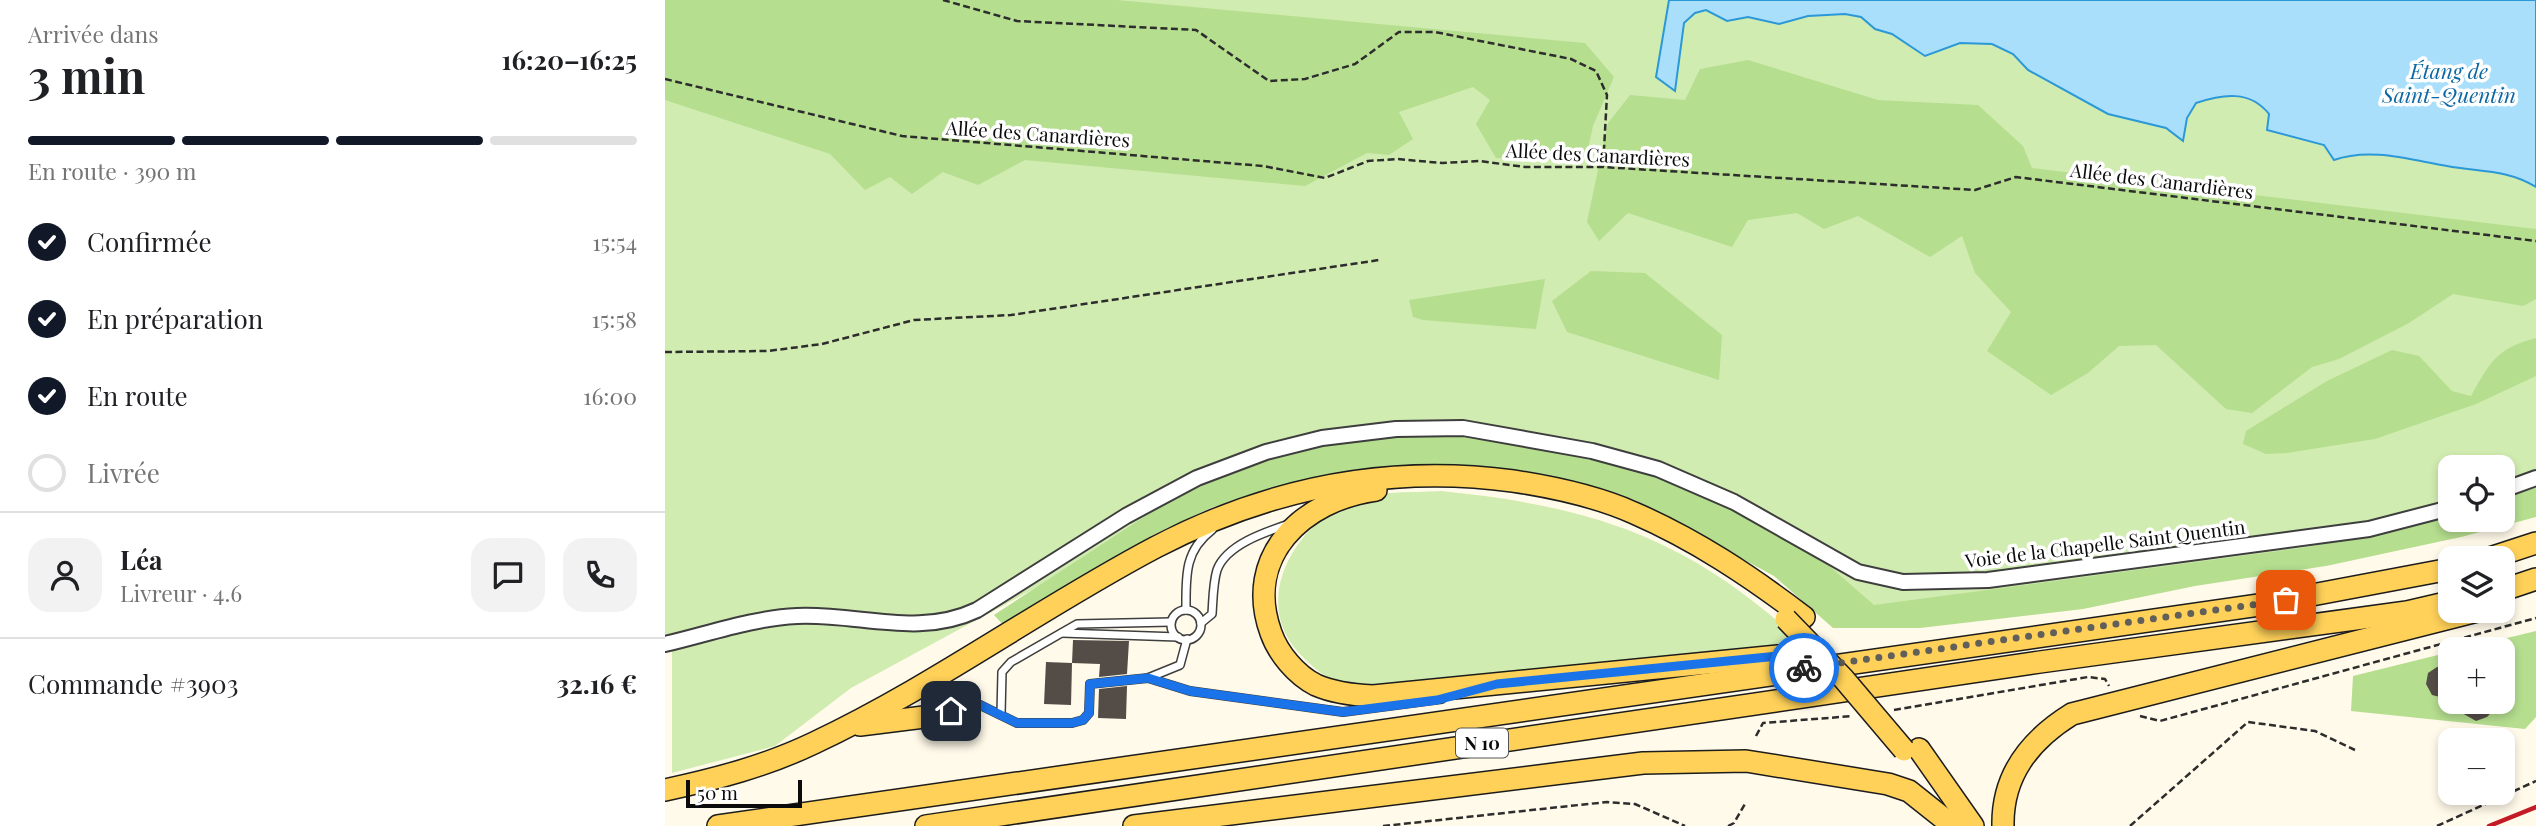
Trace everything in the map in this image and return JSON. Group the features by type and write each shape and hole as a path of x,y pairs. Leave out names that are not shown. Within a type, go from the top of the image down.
{"main road":[{"path":"665,790 730,776 812,744 1156,548 1230,512 1344,481 1395,475 1462,474 1552,487 1630,511 1698,544 1751,576 1795,618 1843,678 1911,750 1973,826"},
{"path":"1795,618 1687,551 1624,522 1546,499 1461,487 1410,486 1355,493 1328,503 1301,520 1273,554 1264,586 1265,615 1274,642 1291,666 1314,684 1344,694 1373,696 1778,656 1806,668"},
{"path":"2515,550 2536,543"},
{"name":"N 10","path":"718,826 2259,605 2438,571"},
{"path":"2515,586 2536,579"},
{"name":"N 10","path":"926,826 2026,664 2407,612 2438,605"},
{"path":"2003,826 2008,784 2024,755 2045,730 2072,714 2438,621"},
{"path":"846,727 924,718"},
{"path":"1911,750 1959,826"},
{"path":"1134,826 1630,764 1702,759 1790,766 1888,784 1918,797 1953,826"}],"street":[{"name":"Voie de la Chapelle Saint Quentin","path":"665,645 797,616 904,625 957,619 1126,516 1197,478 1266,453 1322,438 1396,429 1463,428 1592,452 1658,468 1734,502 1858,572 1903,582 1988,580 2357,531 2438,511"},
{"path":"2515,486 2536,478"}],"lane":[{"path":"1186,610 1188,559 1197,541 1219,526 1230,512"},
{"path":"1061,633 1183,638 1198,633 1201,623 1212,614 1217,571 1224,557 1265,534 1301,520"},
{"path":"1183,638 1172,630 1171,622 1177,613 1186,610 1196,614 1201,623"},
{"path":"1001,714 1002,672 1011,662 1077,624 1171,622"},
{"path":"924,718 978,704 1017,723 1072,723 1083,720 1089,713 1090,684 1148,678 1180,665 1183,638"},
{"path":"1148,678 1190,691 1343,712 1437,700 1497,684"}],"path":[{"path":"943,0 1017,21 1196,30 1269,81 1305,79 1355,64 1399,32 1435,32 1571,59 1596,71 1607,95 1603,167"},
{"name":"Allée des Canardières","path":"665,79 902,136 1263,166 1325,178 1368,162 1397,159 1442,163 1479,161 1525,167 1603,167 1975,190 2016,177 2536,241"},
{"path":"665,352 768,351 822,344 914,320 1011,315 1379,260"},
{"path":"2137,714 2143,719 2160,721 2536,618"},
{"path":"1891,711 2088,677 2105,680 2113,692"},
{"path":"1756,736 1763,723 1864,715"},
{"path":"2130,826 2248,722 2315,732 2355,750"},
{"path":"2437,826 2536,781"},
{"path":"1384,826 1607,802 1635,804 1685,826"},
{"path":"1728,826 1734,823 1746,802"}],"green space":[{"path":"665,0 2536,0 2536,511 2515,516 2515,455 2438,455 2438,529 1853,617 1635,486 1423,446 1174,513 851,688 775,746 672,773 672,643 665,644"},
{"path":"665,0 1117,0 1585,43 1614,77 1593,126 1586,158 1560,161 1496,158 1476,124 1490,100 1473,87 1399,112 1413,139 1389,155 1367,153 1305,186 1025,160 978,185 943,172 912,194 890,177 865,190 830,154 665,100"},
{"path":"1748,60 1878,100 1978,105 2023,146 2032,168 2536,229 2536,299 2523,306 2453,294 2409,323 2339,359 2312,367 2252,413 2226,409 2156,345 2119,346 2088,373 2051,395 1987,351 2011,312 1975,273 1962,236 1930,257 1858,216 1824,229 1797,213 1748,220 1732,247 1628,213 1599,241 1587,222 1608,123 1630,95 1685,100 1700,69"},
{"path":"1591,271 1645,273 1722,335 1719,380 1567,332 1552,301"},
{"path":"1545,279 1536,329 1423,320 1413,317 1409,300"},
{"path":"2536,338 2536,376 2476,404 2375,439 2266,454 2243,444 2246,431 2327,381 2392,350 2419,356 2452,391 2471,396 2496,358 2512,346"},
{"path":"1477,436 1583,455 1643,472 1732,507 1819,557 1874,605 2301,548 2385,533 2438,516 2438,532 2480,532 2326,566 2195,586 2083,609 1920,628 1833,628 1774,576 1635,500 1570,480 1486,470 1323,479 1213,507 1153,535 1006,628 994,615 1173,498 1251,465 1304,450 1383,437"},
{"path":"2536,483 2536,517 2515,523 2515,491"},
{"path":"1441,491 1545,506 1635,533 1677,552 1718,576 1801,642 1385,688 1347,685 1324,675 1299,653 1285,633 1279,612 1279,591 1285,569 1295,549 1326,515 1355,499 1379,494"},
{"path":"2536,631 2536,717 2525,729 2351,711 2353,676 2438,655 2438,714 2515,714 2515,637 2511,637"}],"water":[{"name":"Étang de Saint-Quentin","path":"1669,0 2536,0 2536,187 2504,174 2390,156 2348,156 2334,160 2324,145 2267,130 2269,114 2262,106 2235,96 2196,103 2187,118 2183,141 2166,128 2108,114 2028,70 2013,54 1992,44 1960,43 1925,56 1892,34 1875,29 1861,17 1845,14 1808,16 1779,24 1748,17 1727,21 1706,10 1695,13 1684,23 1675,91 1656,77"}],"building":[{"path":"1073,640 1129,641 1127,674 1099,677 1100,664 1072,663"},
{"path":"1046,662 1072,663 1071,705 1044,704"},
{"path":"2438,667 2438,696 2432,695 2426,684 2428,673"},
{"path":"1127,686 1126,719 1098,718 1099,689"},
{"path":"2464,714 2490,714 2487,717 2476,721"}],"railway":[{"path":"2489,826 2536,807"}],"way so far":[{"path":"1804,668 2286,600"}],"route":[{"path":"951,711 978,704 1017,723 1072,723 1083,720 1089,713 1090,684 1148,678 1190,691 1343,712 1437,700 1497,684 1778,656 1804,668"}]}
